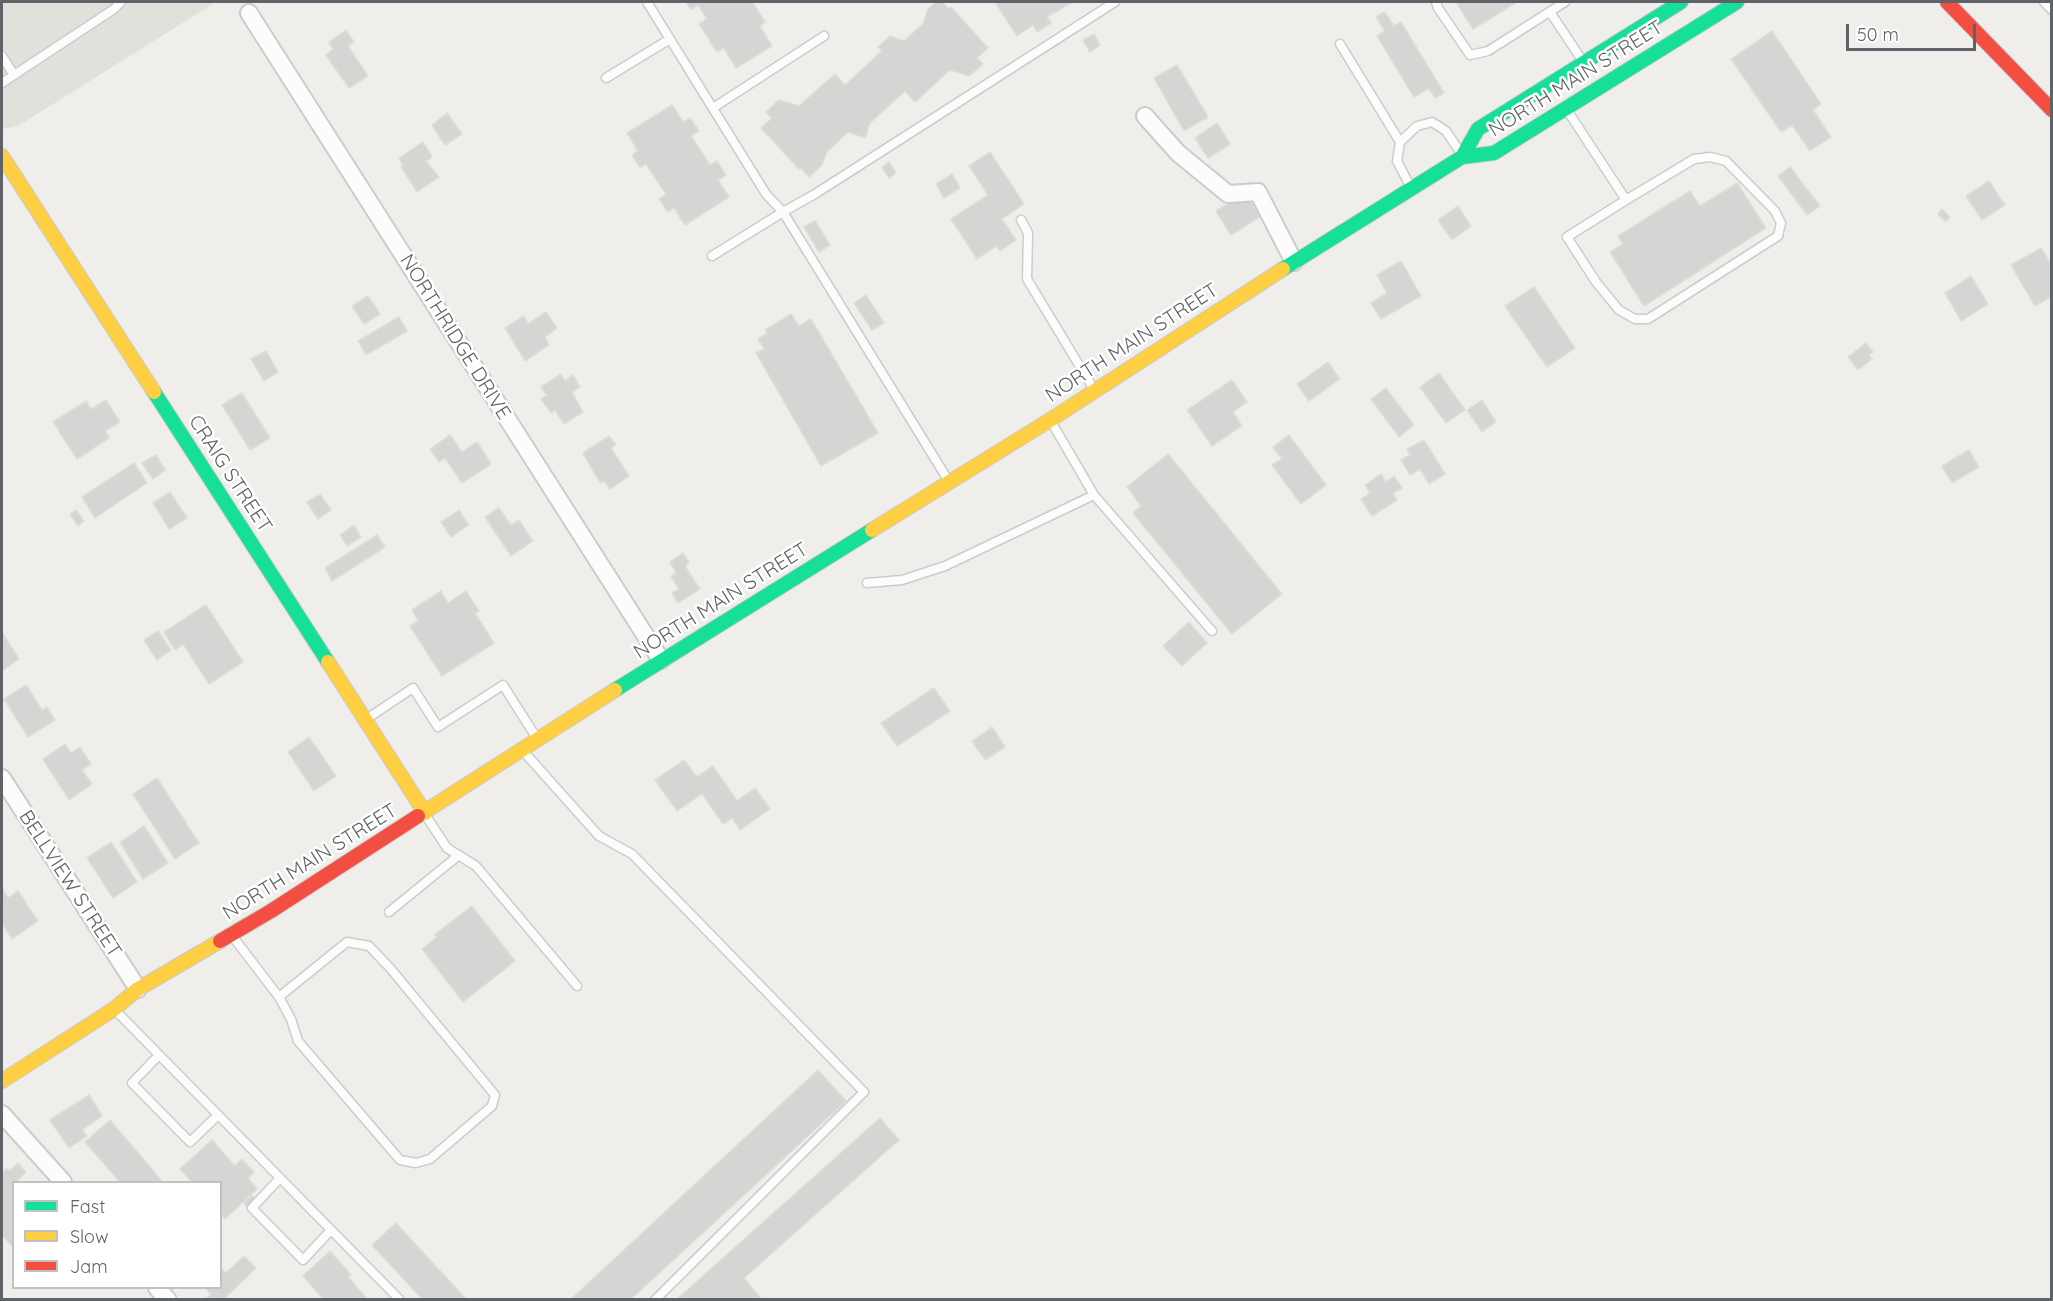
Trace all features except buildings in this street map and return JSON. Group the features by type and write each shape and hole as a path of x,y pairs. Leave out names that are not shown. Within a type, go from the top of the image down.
{"main road":[{"name":"NORTH MAIN STREET","path":"1462,157 1478,129 1679,2"},
{"name":"NORTH MAIN STREET","path":"2,1081 114,1009 138,990 231,935 662,660 950,483 1462,157 1494,153 1737,2"},
{"path":"1947,2 2042,94 2052,110"},
{"name":"CRAIG STREET","path":"2,156 425,813"}],"street":[{"name":"NORTHRIDGE DRIVE","path":"249,14 662,660"},
{"path":"1145,116 1178,153 1228,194 1258,192 1294,262"},
{"name":"BELLVIEW STREET","path":"2,778 138,990"},
{"path":"2,1114 62,1181"}],"lane":[{"path":"2,83 114,9 121,2"},
{"path":"647,2 766,194 783,212 950,483"},
{"path":"712,256 835,181 1115,2"},
{"path":"1436,2 1470,56 1488,51 1565,2"},
{"path":"2044,2 2052,10"},
{"path":"1550,12 1584,63"},
{"path":"713,108 824,36"},
{"path":"606,78 670,39"},
{"path":"1340,44 1400,142"},
{"path":"2,56 14,75"},
{"path":"1565,107 1626,200"},
{"path":"1411,189 1397,161 1400,142 1418,126 1432,122 1446,131 1462,157"},
{"path":"1710,157 1726,161 1776,211 1781,223 1778,236 1648,319 1635,319 1619,310 1596,282 1567,237 1626,200 1694,159 1710,157"},
{"path":"1021,220 1028,233 1028,279 1095,391"},
{"path":"1050,420 1094,495 1212,631"},
{"path":"867,583 902,580 945,566 1094,495"},
{"path":"365,720 413,688 438,727 503,685 538,740"},
{"path":"523,750 599,836 632,854 864,1092 655,1299"},
{"path":"425,813 447,848 476,866 576,986"},
{"path":"389,912 459,855"},
{"path":"231,935 279,997 291,1019 298,1041 399,1160 417,1162 430,1159 492,1106 495,1095 390,968 369,946 347,942 279,997"},
{"path":"114,1009 400,1299"},
{"path":"159,1055 132,1083 190,1142 218,1115"},
{"path":"280,1178 252,1208 303,1260 331,1230"}],"shaded area":[{"path":"2,2 216,2 18,126 2,129"}],"traffic: fast":[{"path":"1462,157 1478,129 1681,2"},
{"path":"1283,269 1462,157 1494,153 1737,2"},
{"path":"154,392 328,662"},
{"path":"615,690 872,530"}],"traffic: slow":[{"path":"2,156 154,392"},
{"path":"872,530 1050,420 1283,269"},
{"path":"328,662 425,813"},
{"path":"418,816 615,690"},
{"path":"2,1081 114,1009 138,989 220,941"}],"traffic: jam":[{"path":"1947,2 2052,110"},
{"path":"220,941 271,911 418,816"}]}
